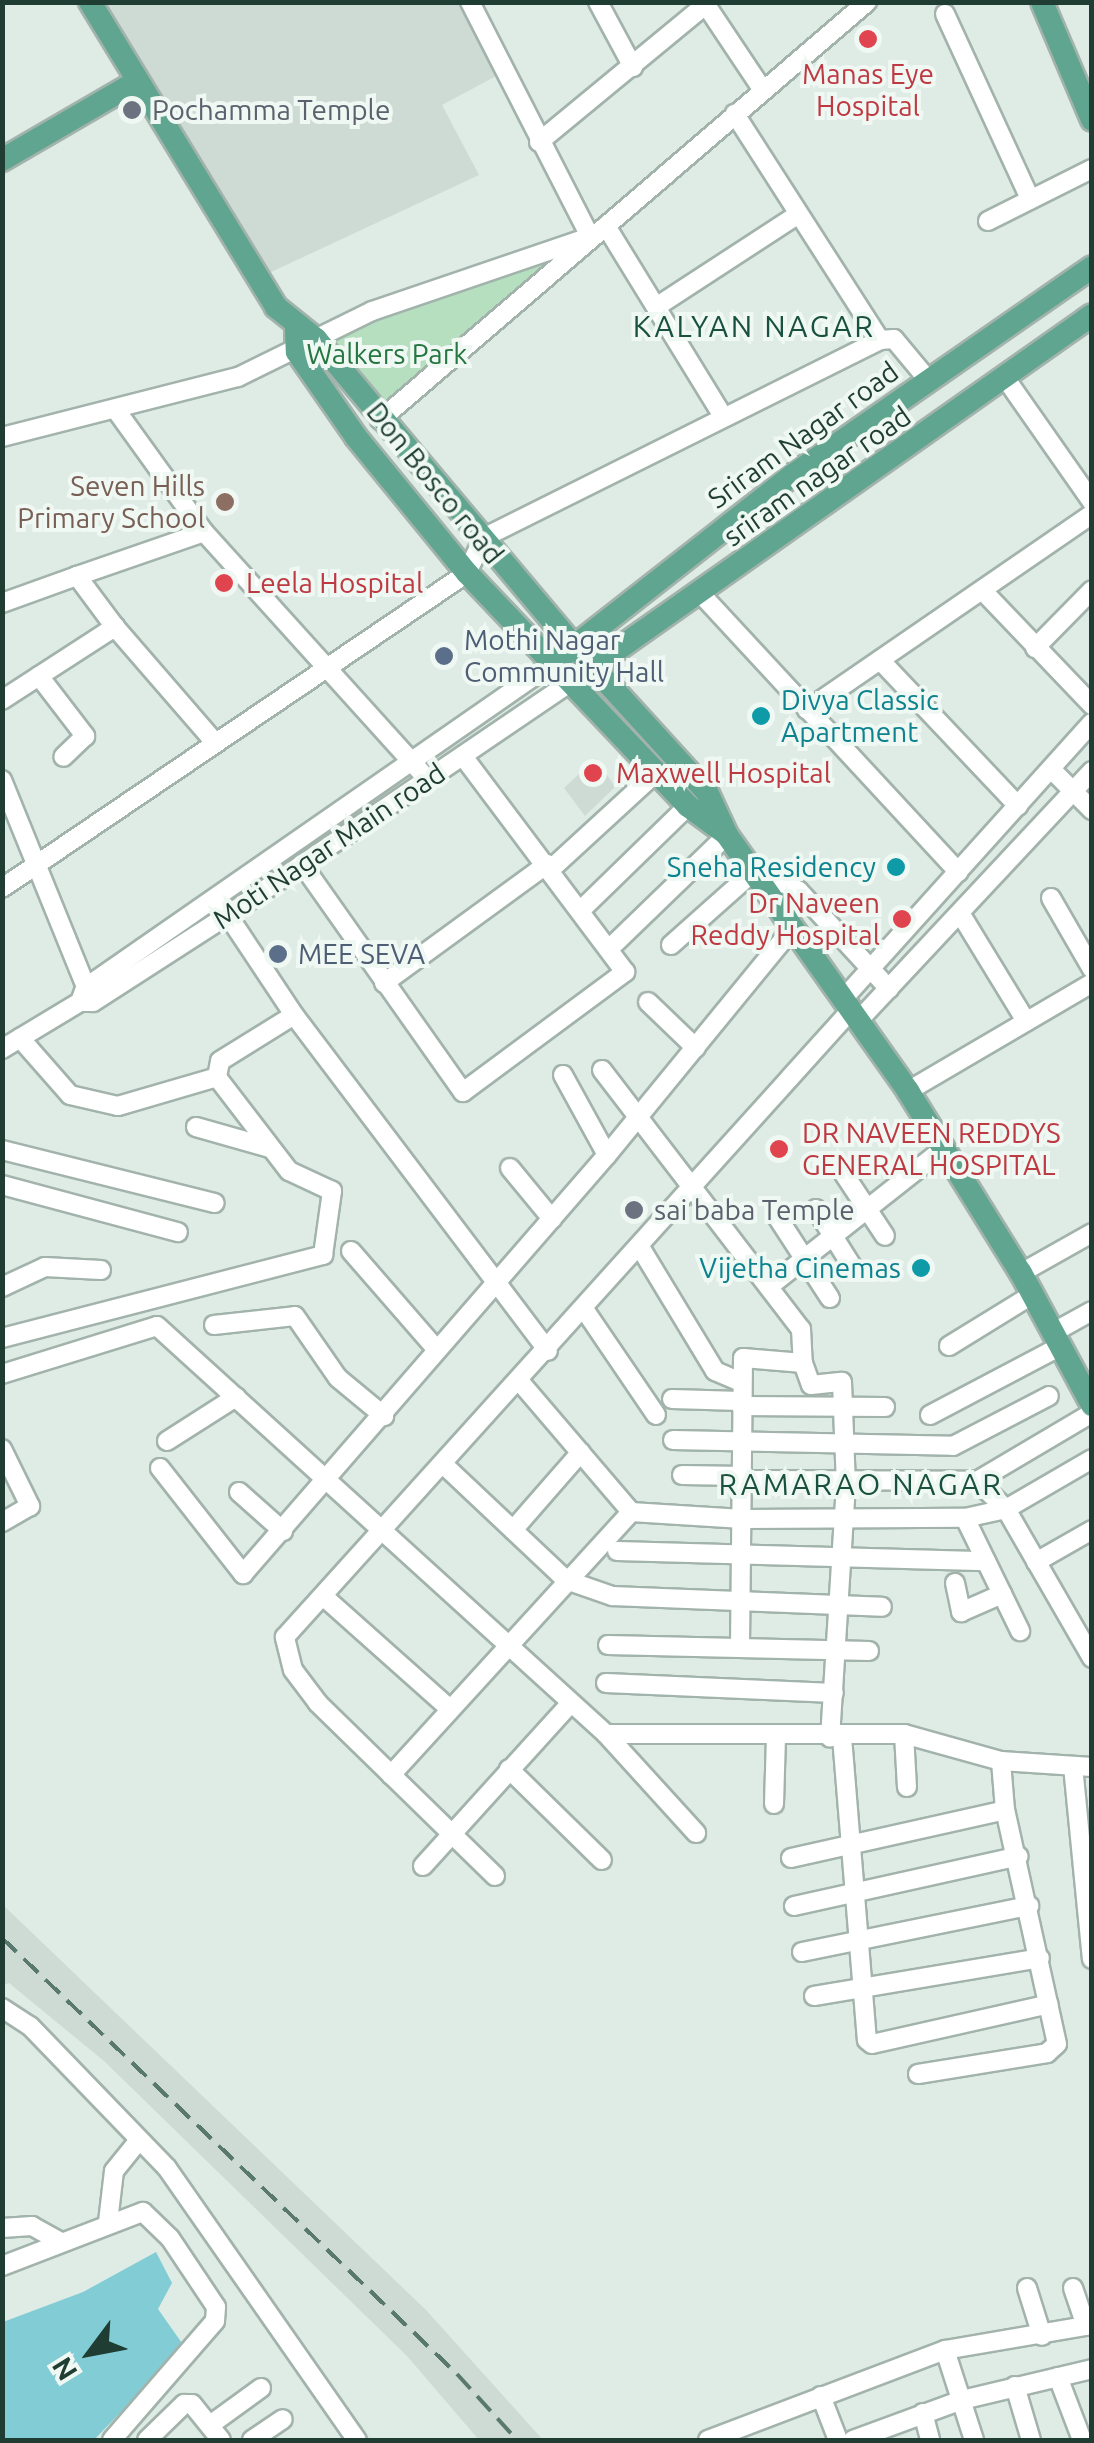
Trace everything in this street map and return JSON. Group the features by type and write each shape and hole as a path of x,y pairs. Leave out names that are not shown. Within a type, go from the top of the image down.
{"main road":[{"path":"90,2 261,284 303,340"},
{"path":"1042,2 1092,120"},
{"path":"2,160 136,82"},
{"name":"Sriram Nagar road","path":"565,654 793,475 1092,268"},
{"name":"sriram nagar road","path":"583,674 1006,380 1092,315"},
{"name":"Don Bosco road","path":"303,340 380,420 482,538 565,654"},
{"name":"Don Bosco road","path":"303,340 467,573 565,654"},
{"path":"565,654 707,792 728,836 908,1091 1026,1284 1092,1404"},
{"path":"583,674 657,772 688,806 728,836"}],"street":[{"path":"470,2 590,237"},
{"path":"598,2 633,67"},
{"path":"380,420 867,2"},
{"path":"539,142 706,3 762,89"},
{"path":"944,14 1030,200"},
{"path":"735,114 880,340"},
{"path":"988,221 1092,169"},
{"path":"656,308 798,215"},
{"path":"606,226 723,416"},
{"path":"2,437 238,377 303,340 372,311 590,237"},
{"path":"2,888 213,740 327,669 467,573 482,538 880,340 894,339 928,382"},
{"path":"1006,380 1092,502"},
{"path":"116,410 204,532 428,780"},
{"path":"807,710 1092,514"},
{"path":"2,603 204,532"},
{"path":"76,576 213,740"},
{"path":"983,590 1092,704"},
{"path":"1035,648 1092,590"},
{"path":"701,594 958,872"},
{"path":"2,700 115,627"},
{"name":"Moti Nagar Main road","path":"2,1050 222,907 565,654"},
{"path":"880,660 1018,806"},
{"name":"Moti Nagar Main road","path":"222,907 302,864 583,674"},
{"path":"39,676 84,736 63,757"},
{"path":"496,1876 391,1775 293,1670 285,1637 521,1383 696,1186 852,1009 872,967 1092,724"},
{"path":"302,864 463,1092 622,977 624,966 463,756"},
{"path":"1052,769 1092,810"},
{"path":"852,1009 889,989 1092,771"},
{"path":"384,983 548,866 657,772"},
{"path":"2,780 39,861 86,997"},
{"path":"582,909 688,806"},
{"path":"610,948 728,836"},
{"path":"671,945 759,879 784,883 798,891 889,989"},
{"path":"1051,898 1092,969"},
{"path":"222,907 294,1015 494,1286 548,1351"},
{"path":"960,914 1026,1021"},
{"path":"160,1468 243,1574 607,1155 793,928"},
{"path":"908,1091 1092,983"},
{"path":"648,1002 696,1048"},
{"path":"2,1338 323,1255 332,1191 289,1171 217,1077 220,1062 294,1015"},
{"path":"20,1038 70,1095 118,1106 217,1077"},
{"path":"602,1070 772,1284 801,1329 803,1363 811,1385 842,1382 846,1484 834,1693 865,2035 872,2044 1050,2004"},
{"path":"563,1075 607,1155"},
{"path":"196,1128 270,1148"},
{"path":"2,1150 214,1202"},
{"path":"772,1284 942,1150"},
{"path":"510,1168 552,1219"},
{"path":"844,1174 885,1236"},
{"path":"2,1185 178,1232"},
{"path":"816,1209 855,1271"},
{"path":"776,1215 830,1298"},
{"path":"949,1346 1092,1233"},
{"path":"640,1247 714,1370 741,1396"},
{"path":"351,1252 437,1350"},
{"path":"2,1287 45,1267 101,1270"},
{"path":"584,1309 656,1416"},
{"path":"930,1415 1057,1339 1092,1311"},
{"path":"214,1324 295,1316 338,1378 384,1416"},
{"path":"2,1374 157,1326 386,1528 606,1734 696,1832"},
{"path":"740,1646 744,1556 743,1358 803,1363"},
{"path":"521,1383 631,1512 743,1519 964,1518 1006,1509 1092,1459"},
{"path":"166,1441 236,1396"},
{"path":"672,1399 741,1396 884,1407"},
{"path":"673,1440 953,1446 1049,1396"},
{"path":"682,1474 846,1484 976,1482 1092,1414"},
{"path":"2,1522 30,1506 3,1450"},
{"path":"513,1530 582,1452"},
{"path":"444,1465 566,1580 612,1596 882,1607"},
{"path":"976,1482 1006,1509 1092,1658"},
{"path":"238,1492 283,1531"},
{"path":"391,1775 631,1512"},
{"path":"964,1518 1020,1631"},
{"path":"1036,1562 1092,1530"},
{"path":"617,1551 986,1561"},
{"path":"954,1583 961,1612 1002,1594"},
{"path":"323,1596 450,1710"},
{"path":"608,1645 869,1650"},
{"path":"606,1683 834,1693"},
{"path":"423,1866 571,1704"},
{"path":"606,1734 904,1734 1001,1761 1082,1766 1092,1960"},
{"path":"904,1734 908,1787"},
{"path":"774,1804 776,1736"},
{"path":"918,2074 1054,2051 1050,2004 1020,1856 1006,1810 1001,1761"},
{"path":"509,1770 602,1860"},
{"path":"791,1858 1006,1810"},
{"path":"794,1906 1020,1856"},
{"path":"802,1952 1029,1906"},
{"path":"814,1996 864,1992 1040,1958"},
{"path":"2,2008 30,2026 168,2168 357,2440"},
{"path":"108,2222 114,2171 138,2141"},
{"path":"2,2266 134,2212 150,2215 218,2311 112,2440"},
{"path":"2,2228 32,2226 60,2241"},
{"path":"1027,2288 1042,2336"},
{"path":"708,2440 945,2350 1089,2325 1073,2288"},
{"path":"945,2350 974,2440"},
{"path":"854,2440 886,2435 923,2413 962,2400 1092,2369"},
{"path":"1058,2377 1082,2440"},
{"path":"1015,2386 1031,2440"},
{"path":"147,2440 184,2404 216,2433 261,2388"},
{"path":"821,2396 838,2440"},
{"path":"923,2413 930,2440"},
{"path":"252,2440 283,2419"}],"shaded area":[{"path":"105,3 462,3 498,75 442,105 479,175 269,273"},
{"name":"Maxwell Hospital","path":"596,758 615,787 585,816 564,788"},
{"path":"3,1905 426,2310 543,2440 479,2440 407,2356 104,2061 9,1983 3,1985"}],"green space":[{"name":"Walkers Park","path":"557,256 381,408 329,343 381,317"}],"water":[{"path":"156,2252 172,2283 158,2309 184,2346 94,2440 3,2440 3,2322 83,2292"}],"railway":[{"path":"2,1938 457,2374 517,2440"}],"place":[{"name":"Manas Eye Hospital","path":"868,39"},
{"name":"Pochamma Temple","path":"132,110"},
{"name":"Seven Hills Primary School","path":"225,502"},
{"name":"Leela Hospital","path":"224,583"},
{"name":"Mothi Nagar Community Hall","path":"444,656"},
{"name":"Divya Classic Apartment","path":"761,716"},
{"name":"Maxwell Hospital","path":"593,773"},
{"name":"Sneha Residency","path":"896,867"},
{"name":"Dr Naveen Reddy Hospital","path":"902,919"},
{"name":"MEE SEVA","path":"278,954"},
{"name":"DR NAVEEN REDDYS GENERAL HOSPITAL","path":"779,1149"},
{"name":"sai baba Temple","path":"634,1210"},
{"name":"Vijetha Cinemas","path":"921,1268"}],"district":[{"name":"KALYAN NAGAR","path":"754,326"},
{"name":"RAMARAO NAGAR","path":"861,1484"}]}
